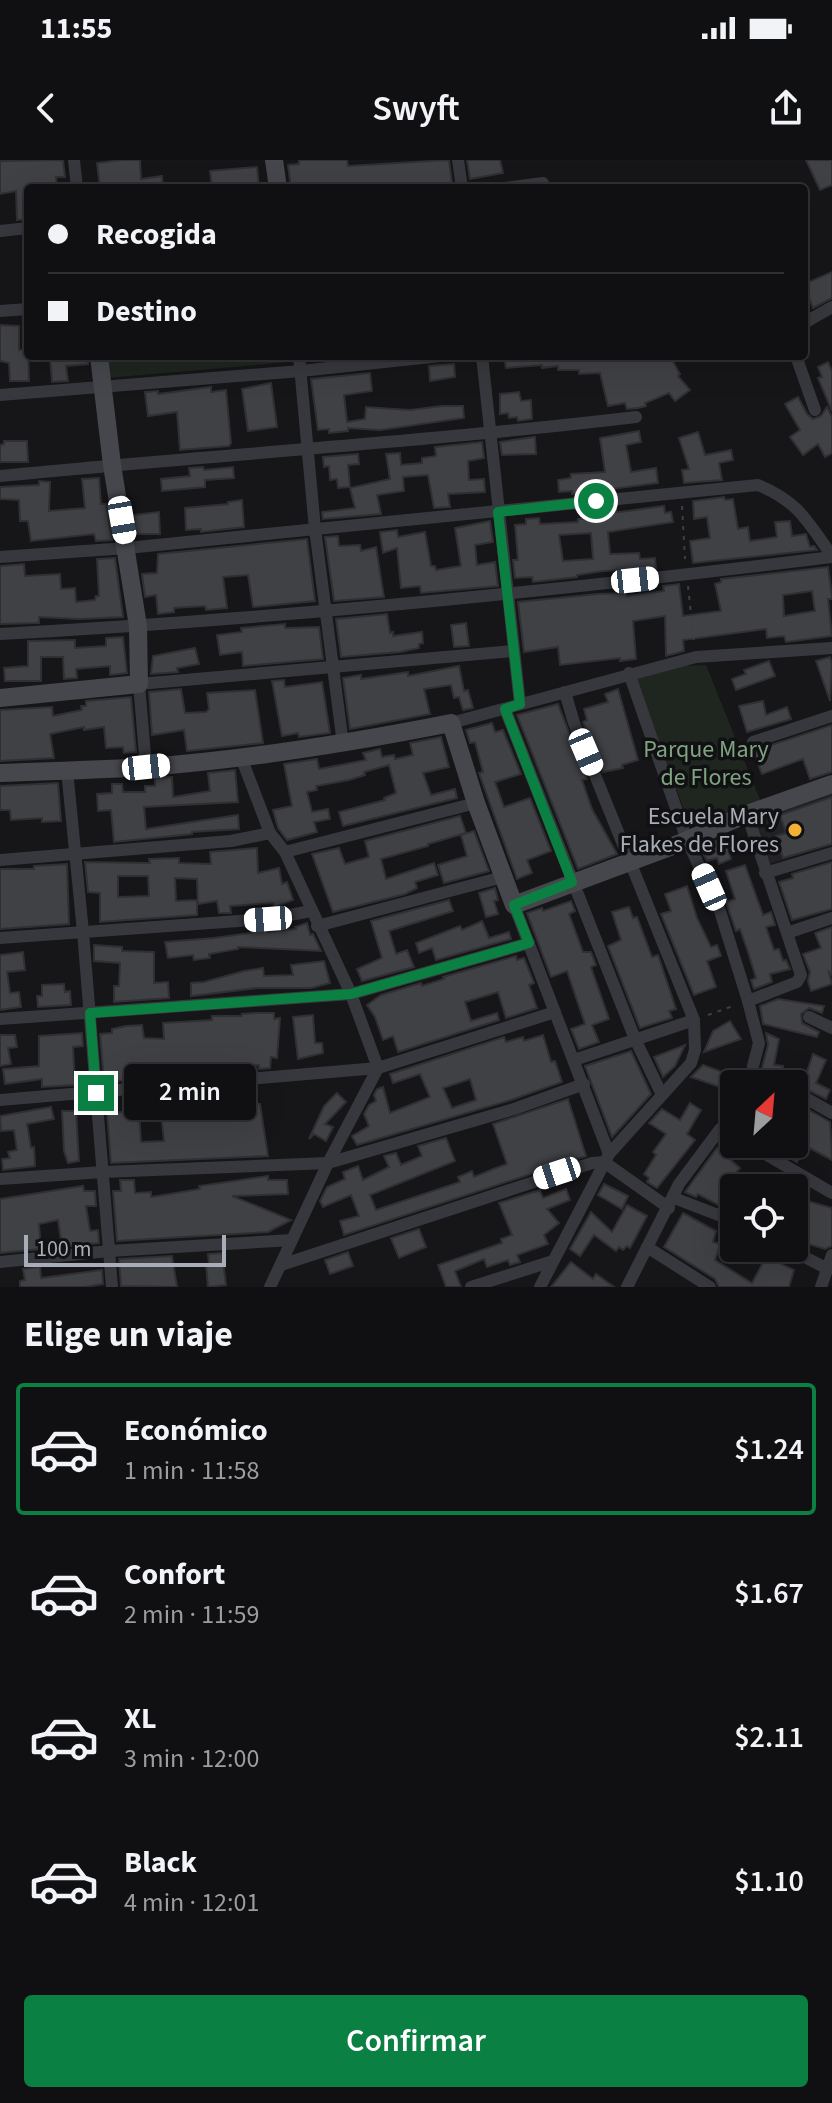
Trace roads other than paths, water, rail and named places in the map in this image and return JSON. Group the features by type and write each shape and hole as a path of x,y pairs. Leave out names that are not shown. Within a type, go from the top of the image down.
{"street":[{"path":"74,160 77,184"},
{"path":"274,160 277,184"},
{"path":"458,160 461,184"},
{"path":"535,184 543,183"},
{"path":"0,231 24,228"},
{"path":"808,321 832,307"},
{"path":"0,311 24,309"},
{"path":"100,360 112,465 138,626 146,767"},
{"path":"300,360 315,529 343,744"},
{"path":"0,395 403,360"},
{"path":"482,360 520,704"},
{"path":"797,360 815,410"},
{"path":"0,476 309,447 491,434 636,417"},
{"path":"0,557 127,548 758,485 781,494 799,510 832,556 508,594 138,626 0,634"},
{"path":"0,773 146,767 343,744 451,723 696,657 832,648"},
{"path":"0,698 513,651"},
{"path":"629,673 687,840 720,911 759,1043 753,1066"},
{"path":"540,1287 606,1158 691,1063 695,1050 694,1020 574,723 565,692"},
{"path":"505,709 635,1039 662,1095"},
{"path":"753,742 832,716"},
{"path":"451,723 503,877 584,1084 606,1158 671,1203 720,1217"},
{"path":"241,757 270,833 285,852 351,994 378,1068 328,1163 270,1287"},
{"path":"67,770 112,1287"},
{"path":"514,905 832,784"},
{"path":"285,852 476,803"},
{"path":"747,814 801,975 797,982 748,1001"},
{"path":"0,860 231,841 270,833"},
{"path":"765,873 832,853"},
{"path":"317,926 503,877"},
{"path":"0,938 268,919 311,911"},
{"path":"787,933 832,918"},
{"path":"0,1019 351,994 529,943"},
{"path":"0,1100 378,1068 555,1012"},
{"path":"809,1017 832,1028"},
{"path":"574,1060 694,1020"},
{"path":"0,1179 328,1163 514,1109 584,1084"},
{"path":"808,1099 832,1113"},
{"path":"627,1287 679,1184 720,1129"},
{"path":"281,1265 606,1158"},
{"path":"772,1158 832,1193"},
{"path":"0,1262 109,1251 292,1240"},
{"path":"647,1247 710,1287"},
{"path":"821,1287 832,1255"},
{"path":"808,1259 828,1269"},
{"path":"471,1287 553,1261"}],"place":[{"name":"Escuela Mary Flakes de Flores","path":"795,830"}],"park label":[{"name":"Parque Mary de Flores","path":"706,763"}]}
